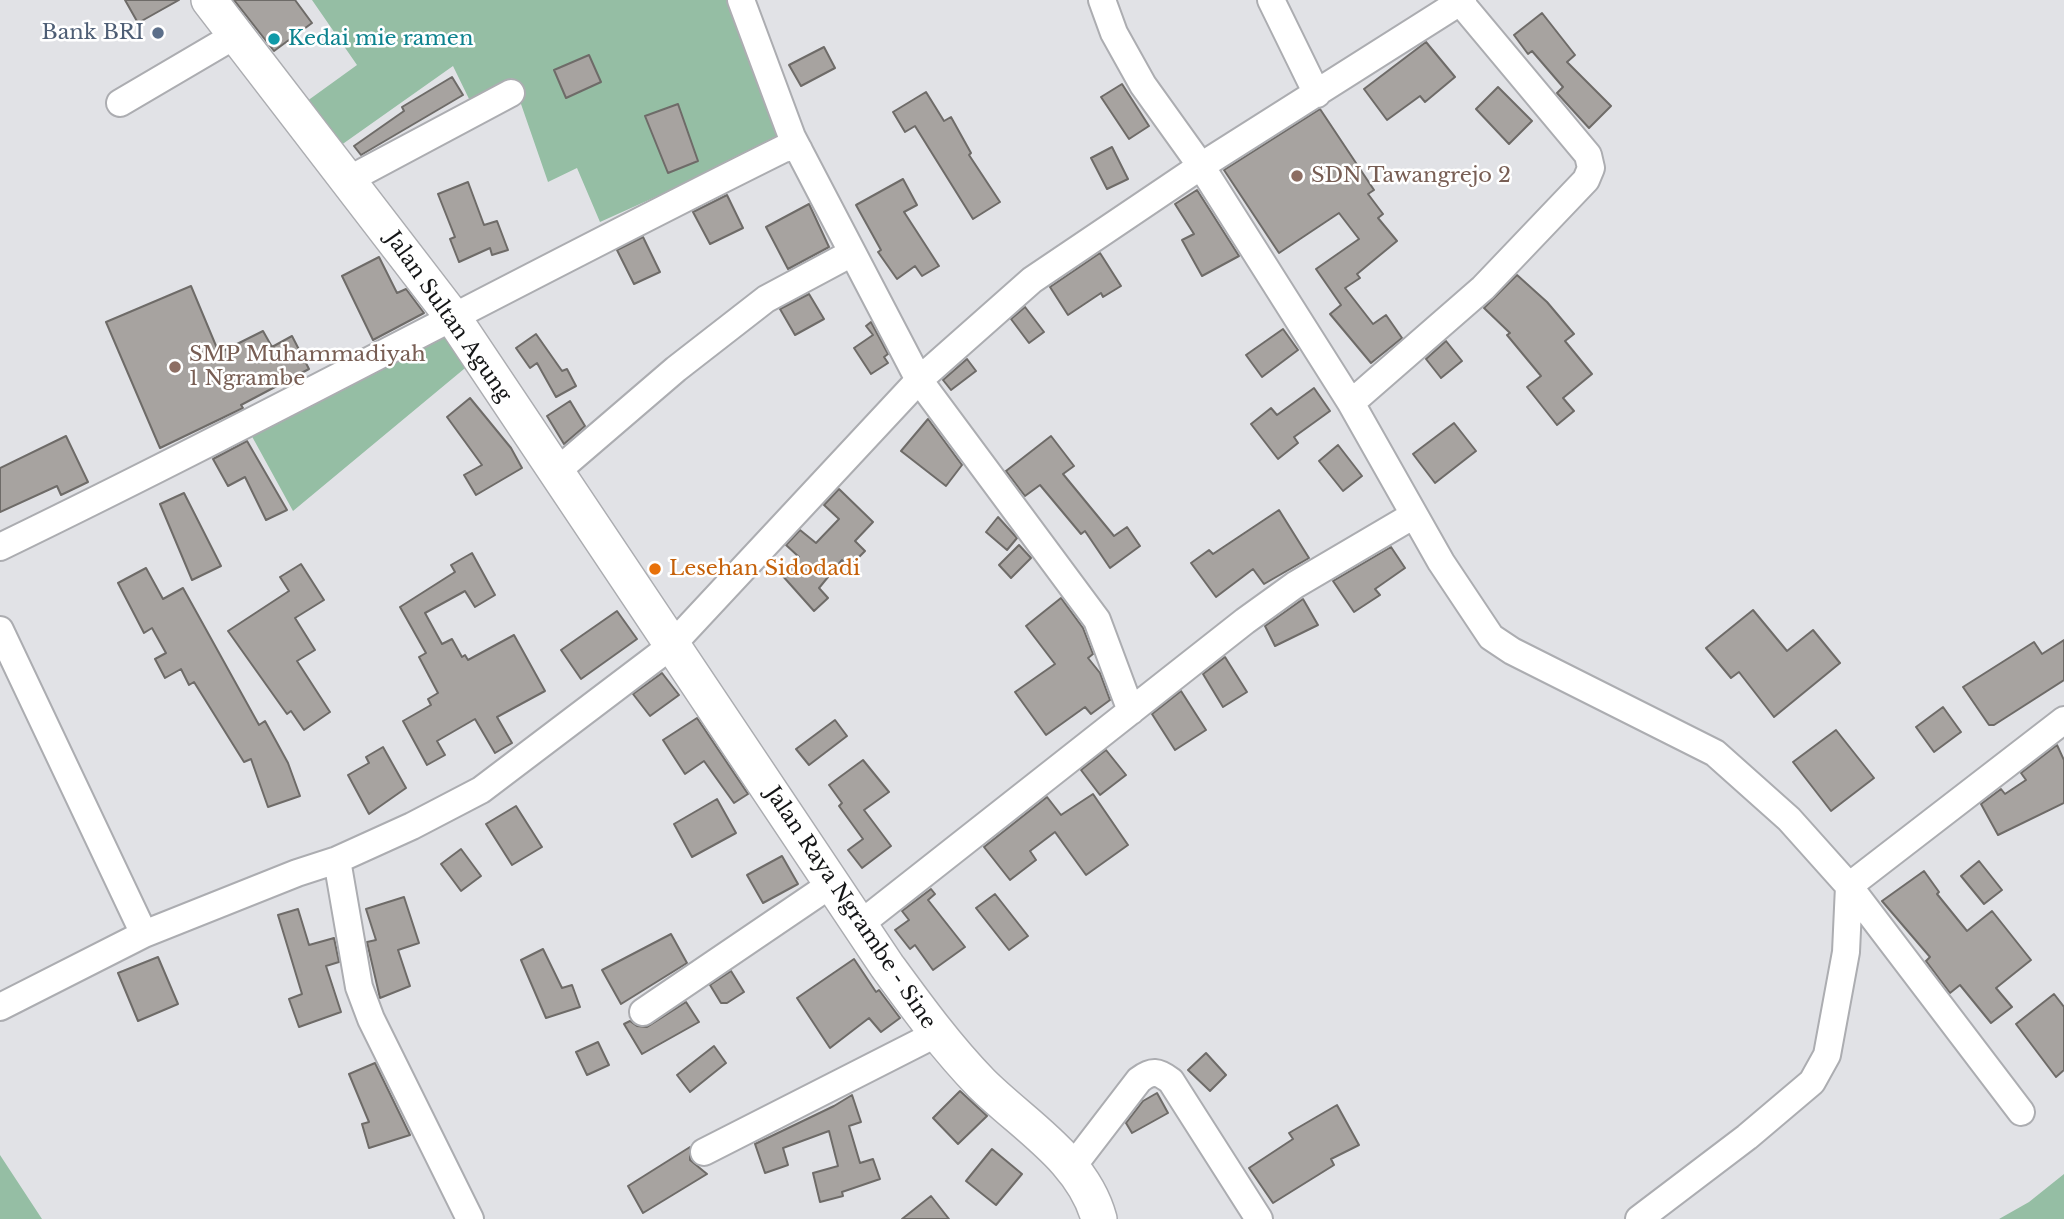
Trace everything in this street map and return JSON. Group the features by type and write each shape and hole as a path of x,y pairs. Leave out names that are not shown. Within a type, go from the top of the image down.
{"main road":[{"name":"Jalan Sultan Agung","path":"209,0 234,36 452,316 671,646"},
{"name":"Jalan Raya Ngrambe - Sine","path":"671,646 859,925 936,1034 982,1083 1073,1166 1096,1206 1099,1219"}],"street":[{"path":"741,0 799,150 919,380 1097,620 1131,711"},
{"path":"1101,0 1114,33 1143,85 1201,166 1351,403 1414,515 1491,637 1512,651 1715,753 1789,819 1849,886 2021,1112"},
{"path":"1272,0 1317,94"},
{"path":"0,1007 144,934 297,873 337,860 412,826 481,790 671,646 919,380 1032,279 1201,166 1461,1 1588,155 1591,168 1586,180 1483,288 1351,403"},
{"path":"120,103 234,36"},
{"path":"348,180 511,93"},
{"path":"0,547 212,444 452,316 783,149 792,147 799,150"},
{"path":"556,472 676,369 766,299 852,253"},
{"path":"859,925 1295,585 1414,515"},
{"path":"0,630 144,934"},
{"path":"1639,1219 1747,1138 1812,1082 1827,1055 1846,952 1849,886 2064,720"},
{"path":"337,860 359,987 371,1018 470,1219"},
{"path":"643,1012 833,883"},
{"path":"704,1152 936,1034"},
{"path":"1073,1166 1139,1080 1149,1072 1159,1072 1171,1081 1259,1219"}],"green space":[{"path":"312,0 736,0 784,139 600,222 577,168 548,182 512,78 471,103 453,66 337,148 303,104 357,65"},
{"path":"445,325 470,364 293,511 249,431"},
{"path":"0,1155 42,1219 0,1219"},
{"path":"2064,1174 2064,1219 1999,1219 2029,1202"}],"building":[{"path":"125,0 179,0 138,23"},
{"name":"Kedai mie ramen","path":"234,0 295,0 312,23 274,51"},
{"path":"1542,13 1575,55 1567,62 1611,106 1589,128 1557,93 1563,87 1532,51 1528,54 1514,35"},
{"path":"1426,42 1455,77 1425,102 1420,96 1387,120 1364,89"},
{"path":"824,47 835,68 801,86 789,65"},
{"path":"589,55 601,82 566,98 554,70"},
{"path":"452,77 463,95 361,155 354,146 404,111 402,107"},
{"path":"1122,84 1149,126 1129,139 1101,97"},
{"path":"1498,87 1532,121 1509,144 1476,109"},
{"path":"926,92 944,121 951,117 971,153 969,155 1000,202 973,219 915,126 905,132 893,112"},
{"path":"678,104 698,161 668,173 645,116"},
{"name":"SDN Tawangrejo 2","path":"1320,109 1374,190 1368,194 1383,214 1378,218 1397,241 1357,274 1360,278 1345,288 1373,324 1386,315 1402,338 1371,363 1330,314 1341,305 1316,269 1359,239 1339,213 1279,253 1224,170"},
{"path":"1112,147 1128,179 1107,189 1091,158"},
{"path":"903,179 917,205 904,212 939,266 922,276 915,266 897,279 878,252 881,250 856,205"},
{"path":"468,182 484,225 497,221 508,250 492,255 490,248 459,262 450,239 455,237 438,194"},
{"path":"1197,190 1239,256 1202,276 1182,240 1194,234 1175,204"},
{"path":"727,195 743,228 710,244 693,212"},
{"path":"809,204 829,247 788,269 766,227"},
{"path":"643,237 660,272 634,284 617,250"},
{"path":"1100,253 1121,286 1103,297 1101,293 1068,315 1050,287"},
{"path":"379,257 397,293 406,289 424,313 373,340 342,276"},
{"path":"1517,275 1547,302 1574,334 1565,341 1592,374 1563,398 1574,411 1557,425 1527,387 1541,376 1507,335 1510,333 1484,308"},
{"name":"SMP Muhammadiyah 1 Ngrambe","path":"191,286 219,353 263,331 272,347 292,336 309,369 241,405 243,408 160,448 106,322"},
{"path":"809,294 824,319 795,335 780,309"},
{"path":"1025,307 1044,332 1029,343 1011,319"},
{"path":"871,322 888,354 884,357 888,363 871,374 854,348 873,335 866,326"},
{"path":"1283,329 1298,350 1262,377 1246,355"},
{"path":"536,334 562,371 567,369 576,386 556,397 537,363 530,368 516,348"},
{"path":"1446,341 1462,361 1441,378 1426,359"},
{"path":"967,359 976,371 951,390 943,380"},
{"path":"1314,388 1330,411 1294,437 1298,443 1278,459 1251,424 1271,408 1277,415"},
{"path":"470,398 511,448 522,468 476,495 464,475 482,465 447,417"},
{"path":"570,401 585,426 564,444 547,416"},
{"path":"928,419 962,465 946,486 901,451"},
{"path":"1454,423 1476,451 1435,483 1413,454"},
{"path":"66,436 88,482 61,495 57,486 0,512 0,468"},
{"path":"1051,436 1074,466 1063,474 1114,536 1127,527 1140,546 1110,568 1085,531 1081,534 1040,485 1025,496 1006,471"},
{"path":"247,441 287,510 266,520 245,477 228,486 213,459"},
{"path":"1338,445 1362,476 1343,491 1319,461"},
{"path":"839,489 873,522 855,541 865,551 849,567 842,560 819,588 828,598 814,611 781,574 799,557 786,545 800,530 816,543 839,519 824,505"},
{"path":"184,493 221,566 192,580 160,504"},
{"path":"1279,510 1309,558 1264,584 1253,569 1216,597 1191,563 1209,550 1213,554"},
{"path":"998,517 1017,538 1007,550 986,532"},
{"path":"1019,545 1031,558 1011,578 999,565"},
{"path":"1391,547 1405,568 1375,589 1380,595 1354,612 1333,581"},
{"path":"472,553 495,595 475,607 465,591 425,613 442,644 452,639 462,657 465,655 468,660 514,635 545,691 497,717 512,743 495,753 475,719 437,741 445,755 427,765 403,721 431,705 428,699 438,693 419,657 426,653 400,607 455,572 451,565"},
{"path":"301,564 324,600 295,618 315,650 297,661 330,712 304,730 291,711 287,714 228,631 289,591 280,577"},
{"path":"146,568 163,599 183,588 259,725 265,721 288,763 300,796 268,807 251,759 244,762 194,682 189,685 181,669 165,678 155,659 166,653 152,628 144,633 118,583"},
{"path":"1061,598 1083,628 1093,654 1088,658 1100,673 1110,700 1091,714 1085,707 1046,735 1015,692 1055,664 1026,626"},
{"path":"1303,599 1318,625 1275,646 1265,626"},
{"path":"1753,610 1787,651 1813,630 1840,663 1774,717 1739,672 1731,678 1706,648"},
{"path":"617,611 637,639 581,679 561,650"},
{"path":"2064,640 2064,680 1994,725 1989,725 1963,687 2034,642 2042,654"},
{"path":"1225,657 1247,692 1223,707 1203,674"},
{"path":"662,673 679,695 650,716 633,694"},
{"path":"1181,691 1206,730 1175,750 1152,714"},
{"path":"1943,707 1961,732 1934,752 1916,727"},
{"path":"697,718 748,794 734,803 704,761 685,774 663,740"},
{"path":"835,720 847,736 809,765 796,749"},
{"path":"1836,730 1874,778 1831,811 1793,762"},
{"path":"2057,745 2064,760 2064,803 1998,835 1981,804 2001,789 2005,794 2026,780 2021,773"},
{"path":"383,747 406,788 369,814 348,775 369,763 366,757"},
{"path":"1106,750 1126,775 1100,795 1081,770"},
{"path":"863,760 889,792 864,810 891,846 862,868 848,850 863,839 839,806 842,803 829,785"},
{"path":"1093,794 1128,845 1086,875 1055,832 1030,851 1036,860 1010,880 984,847 1047,797 1061,815"},
{"path":"717,799 736,833 692,857 674,824"},
{"path":"516,806 542,847 512,865 486,824"},
{"path":"461,849 481,876 461,891 441,864"},
{"path":"782,856 798,884 763,903 747,875"},
{"path":"1979,861 2002,890 1984,904 1961,876"},
{"path":"1924,871 1939,892 1937,894 1967,931 1992,911 2031,960 1996,988 2012,1007 1991,1023 1960,985 1950,993 1926,961 1930,957 1882,901"},
{"path":"931,889 935,894 928,900 965,947 933,970 915,945 910,949 895,930 909,920 902,911"},
{"path":"995,894 1028,936 1009,950 976,908"},
{"path":"404,897 419,943 398,950 410,986 380,998 367,942 376,940 366,909"},
{"path":"298,909 309,945 334,938 339,962 326,966 341,1012 299,1027 289,999 302,994 278,915"},
{"path":"671,934 687,963 621,1004 602,970"},
{"path":"543,949 562,988 572,985 580,1007 546,1018 521,960"},
{"path":"158,957 178,1004 138,1021 118,973"},
{"path":"854,959 876,992 879,990 900,1018 881,1032 869,1018 830,1048 797,998"},
{"path":"731,971 744,992 727,1003 721,1003 710,985"},
{"path":"2054,994 2064,1007 2064,1070 2056,1077 2016,1024"},
{"path":"686,1002 699,1022 642,1054 624,1024 630,1021 637,1026 647,1027"},
{"path":"598,1042 609,1065 587,1075 576,1052"},
{"path":"714,1046 726,1063 690,1092 677,1075"},
{"path":"1206,1053 1226,1075 1210,1091 1188,1070"},
{"path":"375,1063 410,1135 369,1148 362,1124 369,1122 349,1074"},
{"path":"960,1091 987,1116 958,1144 933,1118"},
{"path":"1157,1093 1168,1113 1132,1133 1126,1123 1143,1101"},
{"path":"852,1095 861,1122 849,1126 860,1163 873,1159 880,1179 842,1192 843,1196 820,1202 813,1173 838,1166 829,1131 783,1148 788,1165 765,1173 755,1144"},
{"path":"1337,1105 1359,1145 1331,1159 1334,1165 1273,1203 1249,1168 1293,1139 1289,1133"},
{"path":"690,1147 690,1160 707,1174 643,1213 628,1186"},
{"path":"992,1149 1022,1174 996,1205 966,1181"},
{"path":"931,1196 949,1219 902,1219"}],"place":[{"name":"Bank BRI","path":"158,33"},
{"name":"Kedai mie ramen","path":"274,39"},
{"name":"SDN Tawangrejo 2","path":"1297,176"},
{"name":"SMP Muhammadiyah 1 Ngrambe","path":"175,367"},
{"name":"Lesehan Sidodadi","path":"655,569"}]}
